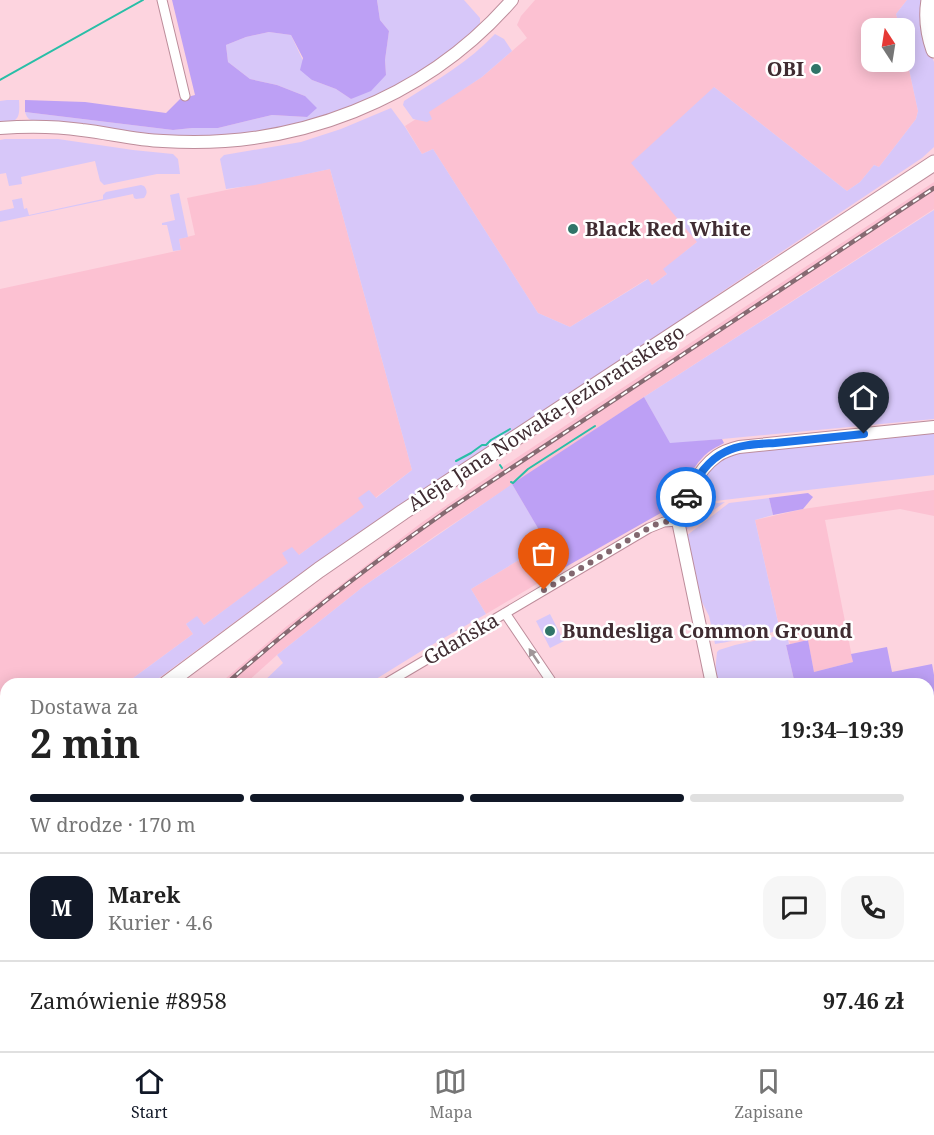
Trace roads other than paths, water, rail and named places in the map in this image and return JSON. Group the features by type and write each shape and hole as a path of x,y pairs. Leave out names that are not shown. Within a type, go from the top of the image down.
{"main road":[{"path":"929,0 926,17 934,50"},
{"path":"905,182 934,152"},
{"name":"Aleja Jana Nowaka-Jeziorańskiego","path":"174,678 319,570 385,525 934,163"},
{"name":"Aleja Jana Nowaka-Jeziorańskiego","path":"186,678 389,531 934,172"}],"street":[{"path":"162,0 185,96"},
{"path":"0,128 60,127 146,140 187,143 242,140 300,130 366,107 413,83 467,44 512,0"},
{"path":"711,678 678,521 682,506 699,476 712,460 730,449 750,445 934,427"},
{"name":"Gdańska","path":"396,678 649,528 678,521"},
{"name":"Gdańska","path":"505,613 549,678"}],"waterway":[{"path":"0,80 143,0"},
{"path":"511,482 513,483 528,469 595,426"},
{"path":"456,461 510,429"}],"railway":[{"path":"233,678 335,594 448,510 934,188"}],"place":[{"name":"OBI","path":"816,69"},
{"name":"Black Red White","path":"573,229"},
{"name":"Bundesliga Common Ground","path":"550,631"}]}
